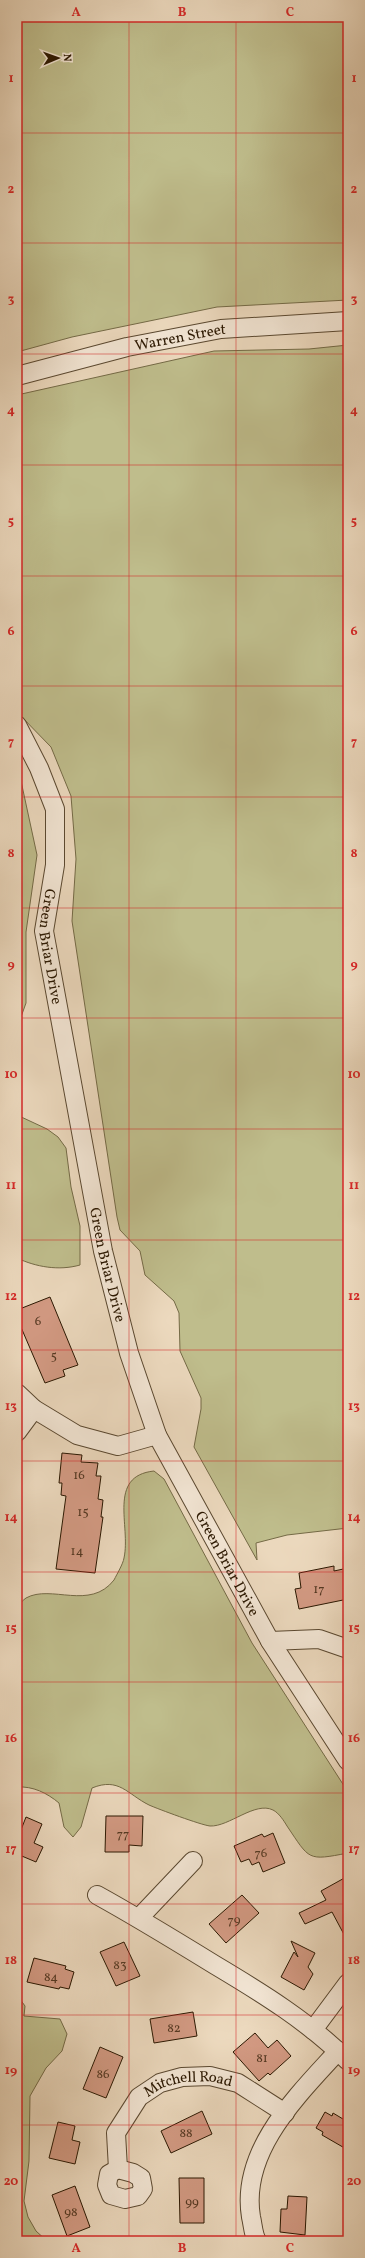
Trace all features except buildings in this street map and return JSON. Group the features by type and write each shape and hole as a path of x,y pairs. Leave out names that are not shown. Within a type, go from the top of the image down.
{"street":[{"name":"Warren Street","path":"17,376 127,347 221,329 348,321"},
{"name":"Green Briar Drive","path":"17,726 40,768 55,809 55,865 44,931 103,1251 129,1354 157,1434 270,1641 348,1761"},
{"path":"17,1393 34,1409 76,1435 118,1446 157,1434"},
{"path":"17,1432 34,1409"},
{"path":"270,1641 318,1639 348,1649"},
{"path":"139,1918 193,1861"},
{"path":"97,1895 139,1918 260,1992 313,2030 343,2056 293,2101 266,2141 251,2177 250,2207 257,2241"},
{"path":"313,2030 348,1982"},
{"name":"Mitchell Road","path":"118,2169 116,2133 138,2097 160,2083 182,2077 210,2076 238,2083 284,2113"}],"shaded area":[{"path":"17,17 348,17 348,300 217,307 72,337 17,352"},
{"path":"348,345 348,1528 287,1535 256,1543 257,1560 194,1447 201,1409 201,1398 180,1351 179,1313 174,1301 145,1275 140,1251 120,1230 117,1217 72,921 76,859 71,796 51,747 17,712 17,395 214,351 309,349"},
{"path":"17,776 21,781 37,855 26,932 26,1003 17,1028"},
{"path":"17,1115 47,1129 58,1137 66,1148 71,1187 80,1226 80,1265 56,1268 32,1264 17,1258"},
{"path":"154,1471 164,1479 252,1643 348,1792 348,1853 324,1857 311,1855 300,1846 281,1817 273,1810 266,1808 250,1811 225,1823 210,1826 149,1805 122,1788 109,1784 92,1788 81,1827 73,1837 64,1827 59,1803 40,1791 17,1787 17,1606 26,1598 36,1594 82,1596 94,1594 104,1589 114,1580 124,1558 124,1504 126,1492 130,1482 140,1475"},
{"path":"17,1995 25,2006 24,2016 60,2019 67,2034 62,2051 46,2068 30,2096 29,2161 24,2201 28,2217 36,2231 47,2241 17,2241"}]}
